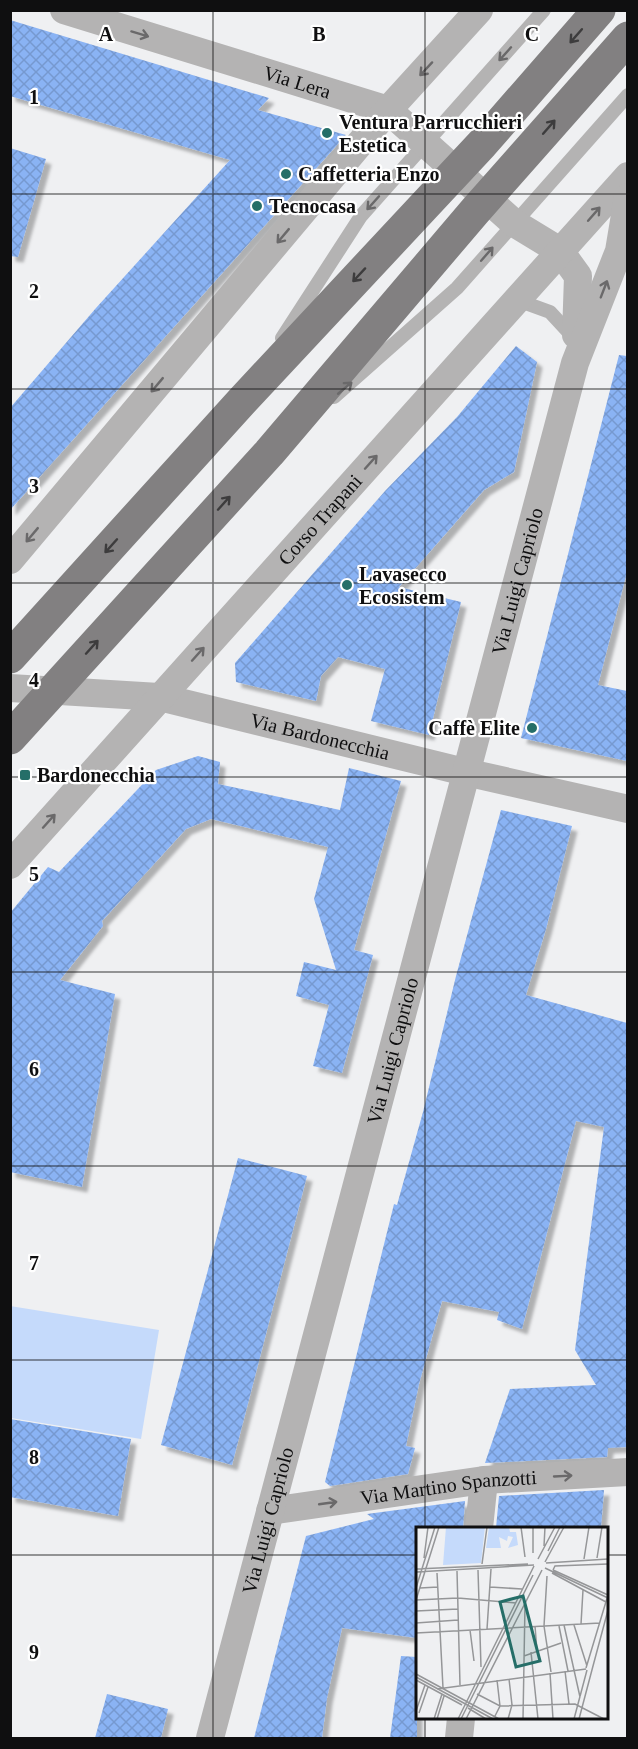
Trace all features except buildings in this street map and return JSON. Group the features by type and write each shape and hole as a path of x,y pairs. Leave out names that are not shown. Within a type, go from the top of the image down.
{"main road":[{"path":"10,657 242,401 456,171 599,10"},
{"path":"10,738 269,453 485,199 627,38"}],"street":[{"name":"Via Lera","path":"64,10 388,111 514,223 560,251"},
{"path":"10,560 388,111 479,10"},
{"name":"Corso Trapani","path":"10,865 627,176"},
{"name":"Via Luigi Capriolo","path":"210,1738 575,351 618,251 627,197"},
{"name":"Via Luigi Capriolo","path":"560,251 578,276 579,308 575,351"},
{"name":"Via Bardonecchia","path":"10,688 159,697 627,809"},
{"name":"Via Martino Spanzotti","path":"270,1511 484,1480 627,1472"},
{"path":"479,1527 484,1480"},
{"path":"459,1738 461,1719"}],"lane":[{"path":"242,401 361,216 544,10"},
{"path":"269,453 398,343 457,288 627,95"},
{"path":"517,300 550,312 575,351"}],"shaded area":[{"path":"10,1306 159,1330 141,1439 11,1418"}],"place":[{"name":"Ventura Parrucchieri Estetica","path":"327,133"},
{"name":"Caffetteria Enzo","path":"286,174"},
{"name":"Tecnocasa","path":"257,206"},
{"name":"Lavasecco Ecosistem","path":"347,585"},
{"name":"Caffè Elite","path":"532,728"},
{"name":"Bardonecchia","path":"25,775"}]}
